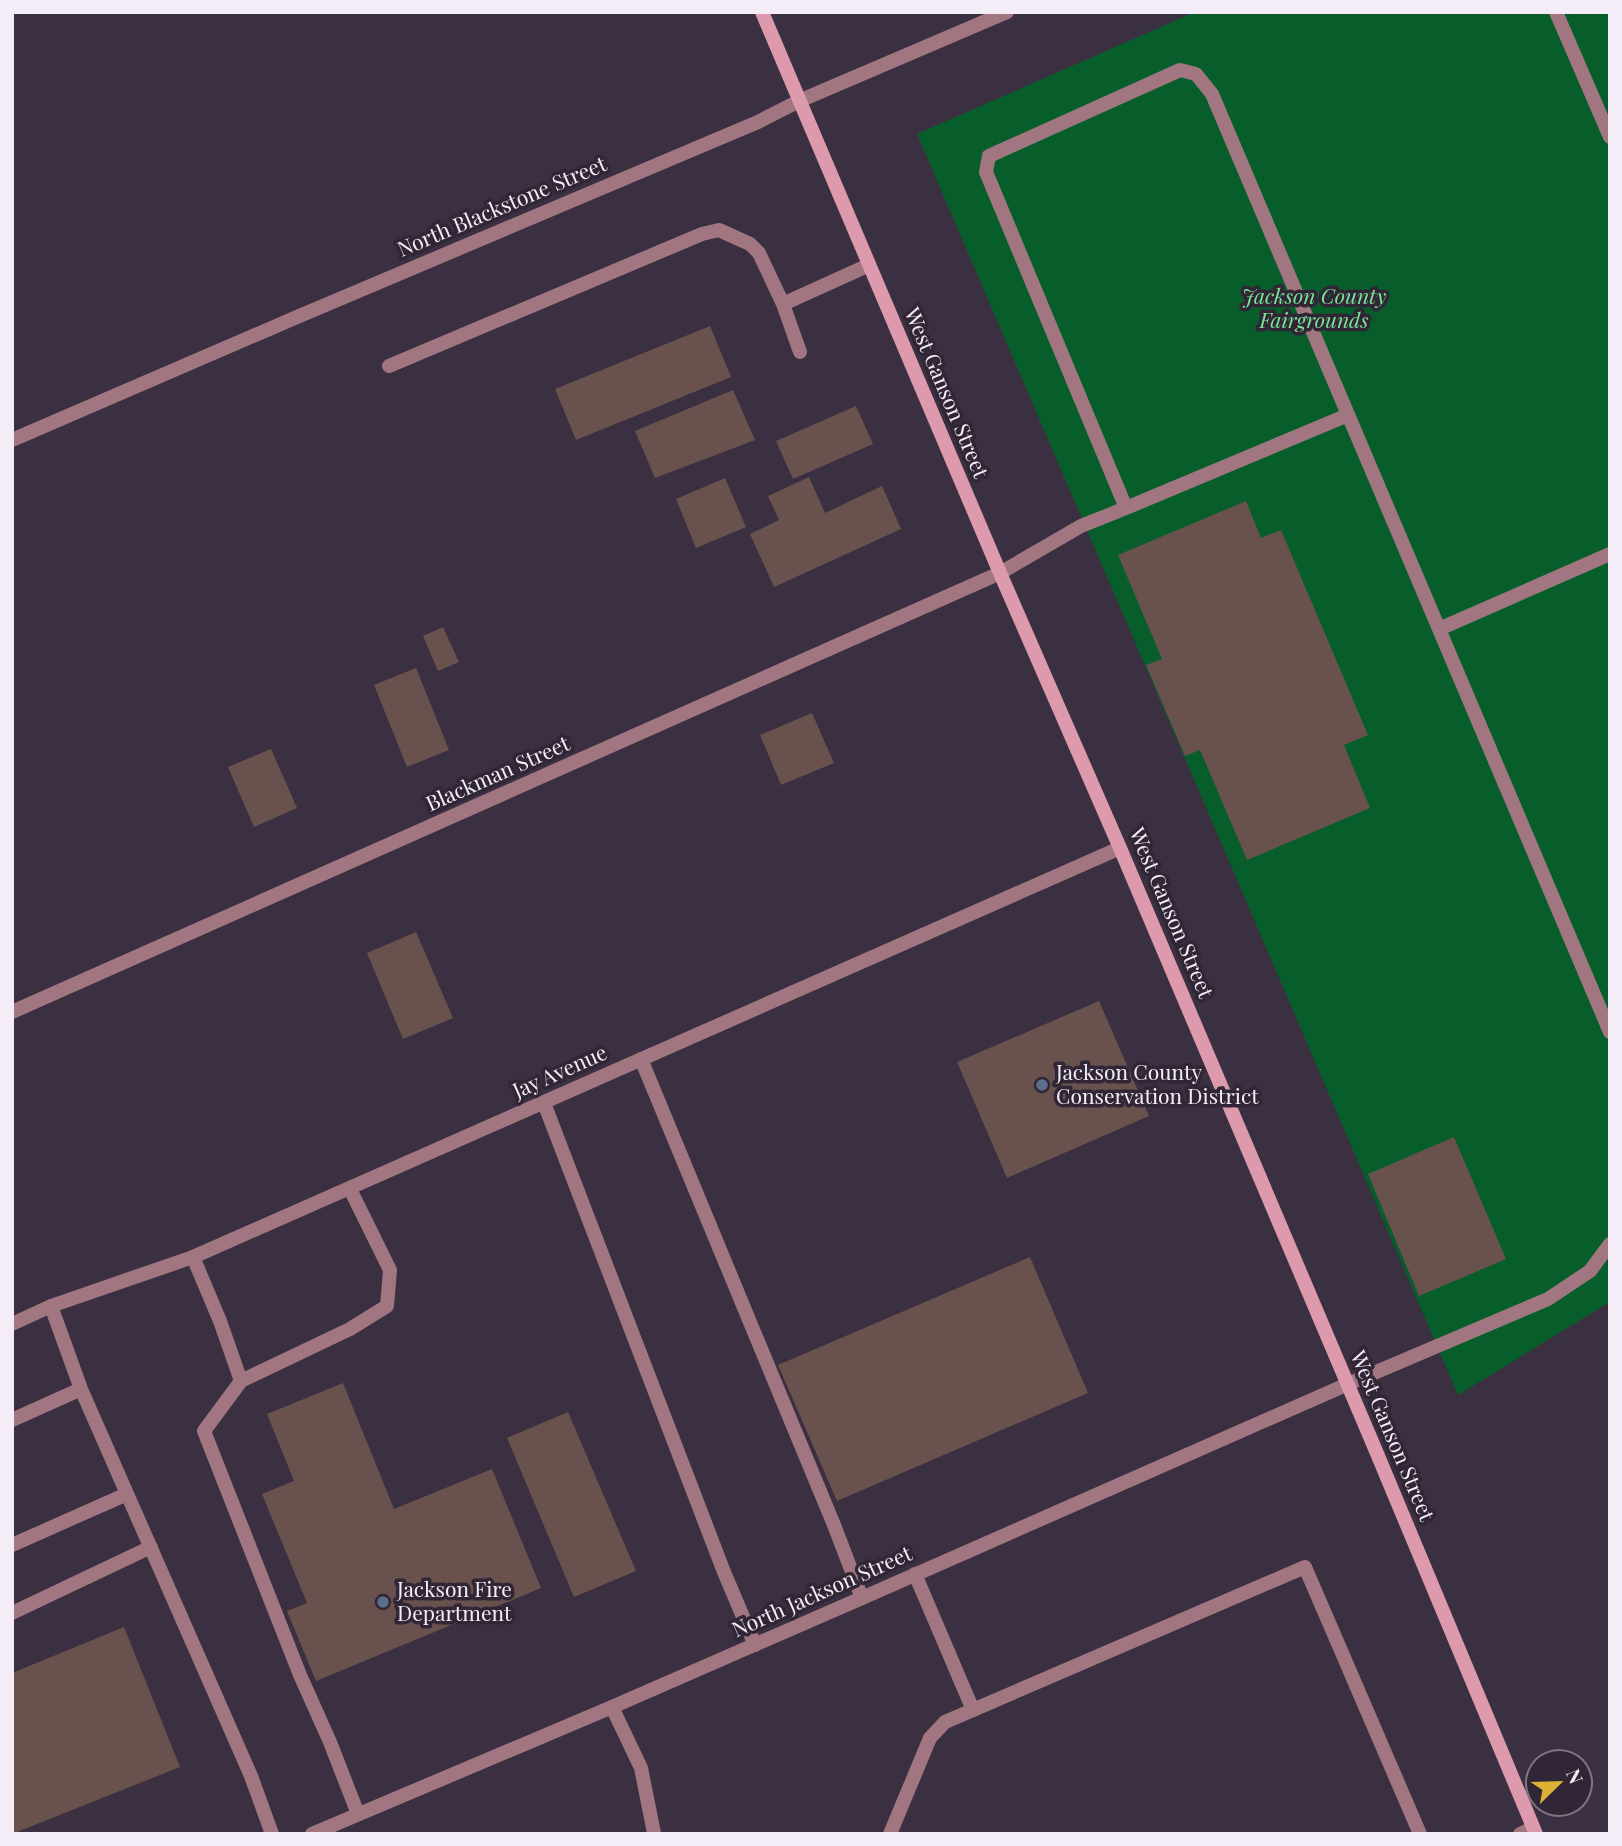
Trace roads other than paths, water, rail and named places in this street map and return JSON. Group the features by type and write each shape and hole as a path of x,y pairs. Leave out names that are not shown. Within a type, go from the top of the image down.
{"street":[{"name":"West Ganson Street","path":"762,12 1348,1384 1530,1832"},
{"name":"North Blackstone Street","path":"12,440 758,122 799,101 1007,12"},
{"path":"1556,12 1610,137"},
{"path":"1126,508 986,172 989,156 1180,70 1196,74 1212,94 1610,1032"},
{"path":"389,366 702,234 719,230 750,244 759,253 783,304 800,352"},
{"path":"783,304 869,265"},
{"name":"Blackman Street","path":"12,1012 1000,573 1081,526 1348,415"},
{"path":"1438,629 1610,554"},
{"name":"Jay Avenue","path":"12,1324 51,1306 193,1257 1120,848"},
{"path":"641,1059 835,1525 862,1598"},
{"path":"544,1103 719,1559 755,1644"},
{"path":"350,1189 390,1270 387,1306 350,1329 241,1381 204,1431 358,1814"},
{"name":"North Jackson Street","path":"312,1834 612,1707 1548,1299 1590,1271 1610,1244"},
{"path":"193,1257 241,1381"},
{"path":"51,1306 81,1389 251,1776 272,1834"},
{"path":"12,1420 81,1389"},
{"path":"12,1545 127,1494"},
{"path":"12,1613 150,1547"},
{"path":"890,1834 930,1738 945,1722 1306,1567 1420,1834"},
{"path":"915,1574 973,1710"},
{"path":"612,1707 641,1768 654,1834"}],"place":[{"name":"Jackson County Conservation District","path":"1042,1085"},
{"name":"Jackson Fire Department","path":"383,1602"}],"park label":[{"name":"Jackson County Fairgrounds","path":"1314,309"}]}
